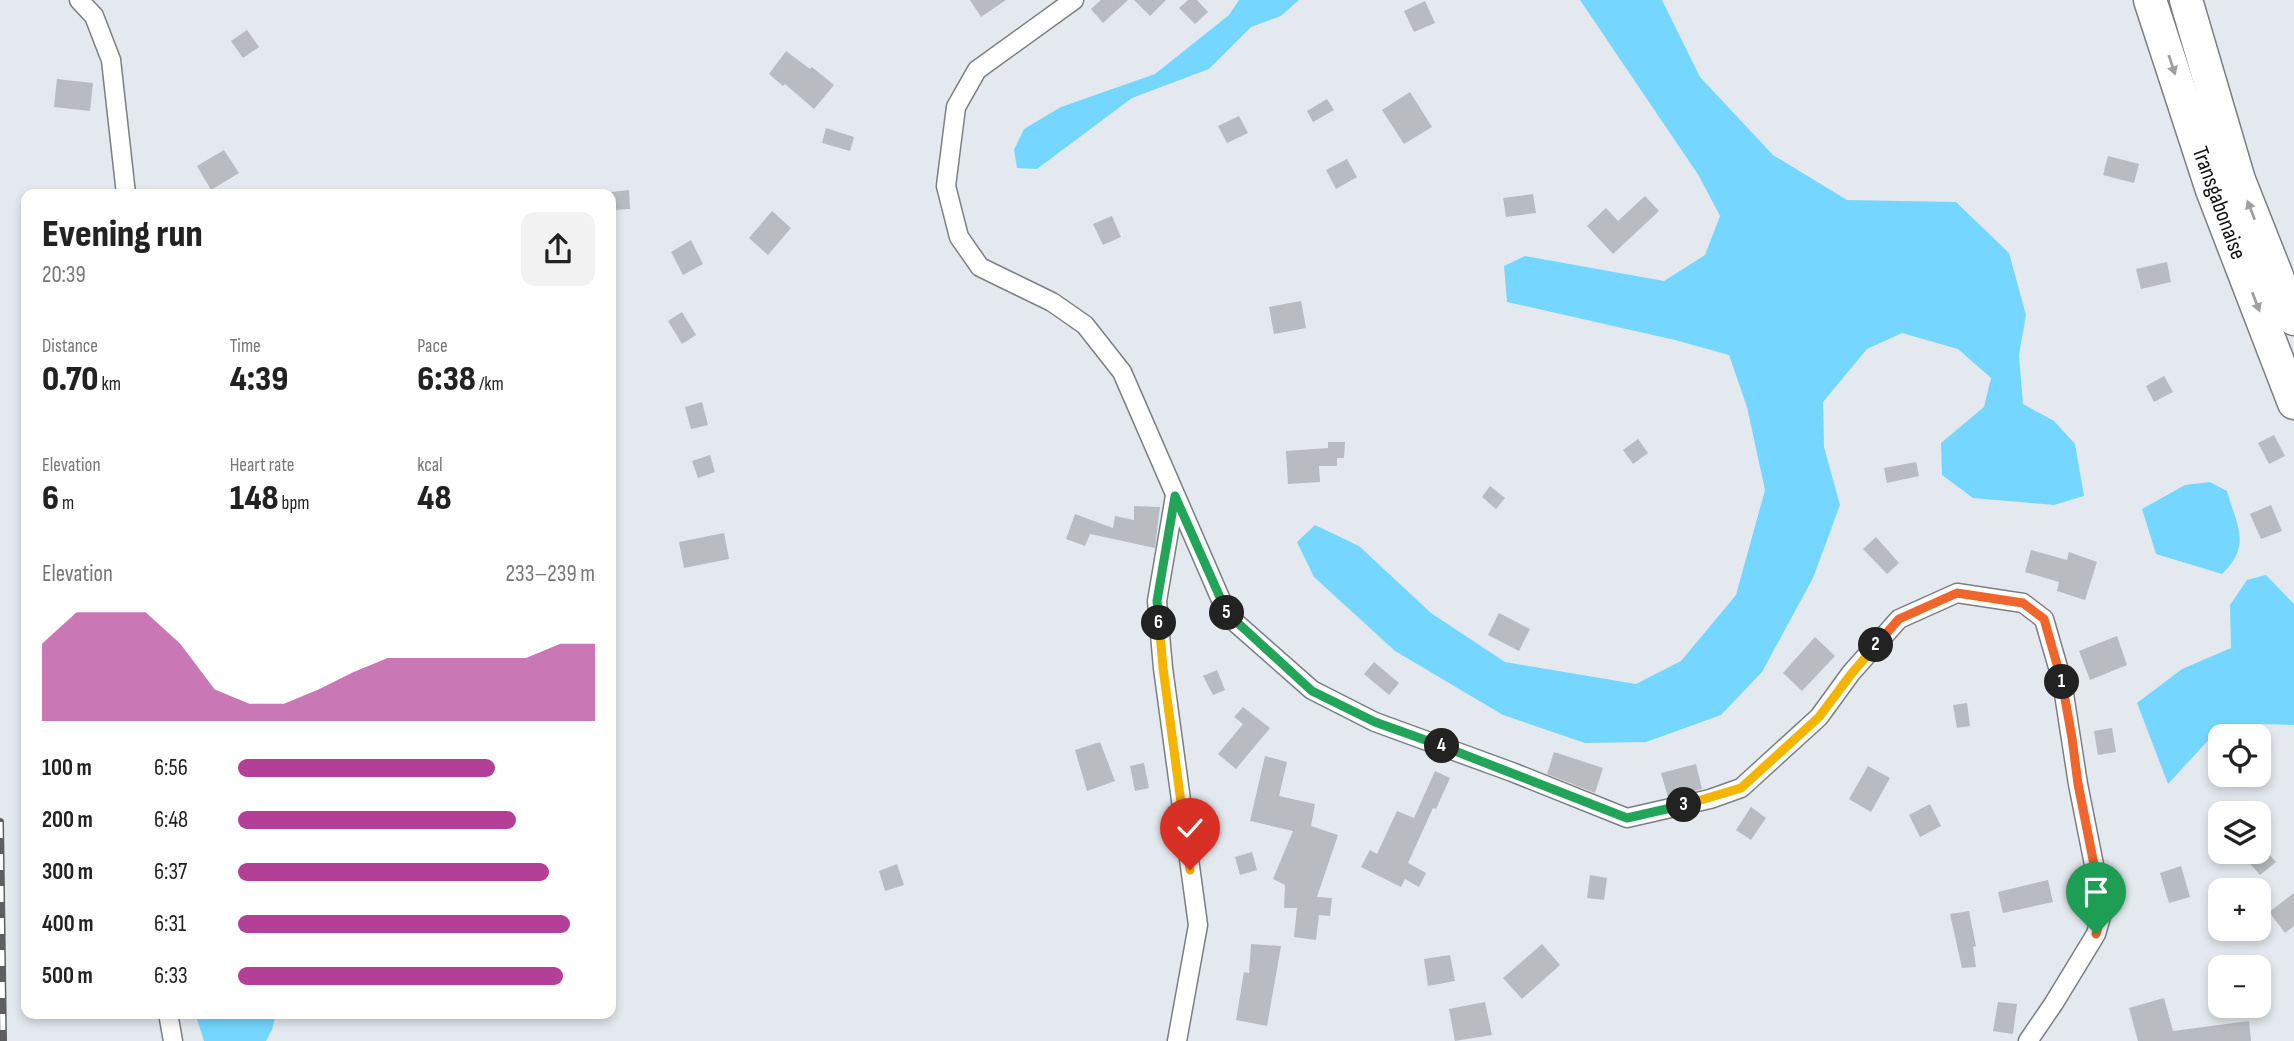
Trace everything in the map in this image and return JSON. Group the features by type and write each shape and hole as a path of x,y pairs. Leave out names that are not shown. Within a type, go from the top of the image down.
{"highway":[{"name":"Transgabonaise","path":"2150,0 2212,190 2294,403"},
{"name":"Transgabonaise","path":"2186,0 2239,180 2294,319"}],"street":[{"path":"79,0 94,16 111,60 125,189"},
{"path":"1074,0 977,70 956,107 946,186 958,237 980,267 1052,302 1085,325 1122,372 1228,616 1312,691 1375,722 1627,818 1710,799 1741,788 1819,717 1852,673 1899,619 1957,593 2023,603 2044,619 2062,681 2078,784 2103,910 2096,934 2028,1041"},
{"path":"1175,496 1157,601 1163,668 1198,925 1177,1041"},
{"path":"169,1019 173,1041"}],"water":[{"path":"1239,0 1299,0 1281,16 1251,27 1209,69 1132,98 1037,169 1017,168 1014,150 1024,129 1061,107 1155,74 1229,15"},
{"path":"1580,0 1662,0 1700,77 1773,155 1847,200 1956,202 2009,253 2026,315 2019,355 2023,404 2054,421 2075,444 2084,496 2054,505 1973,498 1942,475 1941,443 1984,407 1991,378 1958,349 1902,333 1867,349 1823,402 1824,447 1840,505 1813,578 1762,672 1721,715 1646,742 1585,743 1503,715 1395,651 1314,577 1297,542 1315,525 1359,546 1431,613 1505,662 1636,684 1681,661 1736,595 1765,490 1747,407 1729,355 1507,302 1504,266 1525,256 1664,281 1705,255 1720,216 1699,176"},
{"path":"2210,482 2227,491 2240,535 2237,554 2222,574 2156,554 2142,509 2185,485"},
{"path":"2266,575 2294,604 2294,725 2208,724 2208,741 2168,784 2137,703 2182,669 2231,648 2230,605 2247,580"},
{"path":"197,1019 275,1019 266,1041 204,1041"}],"building":[{"path":"970,0 1006,0 981,17"},
{"path":"1101,0 1128,0 1103,23 1091,9"},
{"path":"1134,0 1166,0 1150,16"},
{"path":"1188,0 1197,0 1208,12 1195,24 1179,8"},
{"path":"1425,1 1435,23 1414,32 1404,11"},
{"path":"247,30 259,47 243,58 231,41"},
{"path":"786,51 834,85 814,109 769,74"},
{"path":"57,79 93,83 90,111 54,107"},
{"path":"1410,92 1432,127 1404,144 1382,110"},
{"path":"1327,99 1334,110 1313,122 1307,111"},
{"path":"1239,116 1248,133 1227,143 1218,126"},
{"path":"826,128 854,137 850,151 822,143"},
{"path":"224,150 239,173 210,189 197,166"},
{"path":"2108,156 2139,164 2134,183 2103,175"},
{"path":"1347,159 1357,177 1336,189 1326,170"},
{"path":"629,190 630,209 616,210 616,191"},
{"path":"1533,194 1536,213 1506,217 1503,198"},
{"path":"1645,196 1659,211 1613,254 1587,226 1606,208 1618,221"},
{"path":"772,211 791,228 768,255 749,238"},
{"path":"1112,216 1121,237 1103,245 1093,224"},
{"path":"691,240 703,264 683,275 671,252"},
{"path":"2167,262 2171,282 2141,289 2136,269"},
{"path":"1301,301 1306,328 1274,334 1269,307"},
{"path":"682,312 696,335 682,344 668,321"},
{"path":"2164,376 2173,392 2154,402 2146,386"},
{"path":"702,402 708,425 691,429 685,407"},
{"path":"2274,435 2285,456 2269,464 2258,443"},
{"path":"1638,439 1648,453 1633,464 1623,450"},
{"path":"1328,442 1345,442 1344,458 1337,458 1337,466 1319,466 1320,482 1288,484 1286,451 1328,448"},
{"path":"710,455 715,472 698,478 692,461"},
{"path":"1916,462 1919,476 1887,483 1884,468"},
{"path":"1490,486 1505,498 1496,509 1482,497"},
{"path":"2271,505 2282,531 2261,539 2250,514"},
{"path":"1134,506 1160,507 1155,548 1090,534 1085,546 1066,539 1075,514 1113,528 1115,516 1134,520"},
{"path":"724,533 729,559 684,568 679,542"},
{"path":"1876,537 1899,563 1887,574 1863,549"},
{"path":"2031,550 2067,560 2069,552 2097,562 2085,600 2057,591 2059,582 2025,572"},
{"path":"1499,613 1530,629 1519,651 1488,635"},
{"path":"2117,636 2127,665 2090,680 2079,651"},
{"path":"1815,637 1835,656 1802,691 1783,673"},
{"path":"1374,662 1399,683 1389,695 1364,674"},
{"path":"1217,670 1225,690 1213,695 1203,676"},
{"path":"1967,703 1970,726 1957,728 1953,705"},
{"path":"1243,707 1270,728 1236,769 1218,754 1243,724 1234,717"},
{"path":"2112,728 2116,752 2098,755 2094,731"},
{"path":"1100,742 1115,781 1087,791 1075,750"},
{"path":"1554,752 1603,768 1595,793 1547,774"},
{"path":"1265,756 1287,762 1279,796 1315,804 1311,826 1338,835 1317,897 1332,898 1330,916 1319,915 1316,940 1294,937 1297,908 1284,908 1285,885 1273,879 1293,831 1250,821"},
{"path":"1144,763 1149,788 1135,791 1130,766"},
{"path":"1696,764 1702,789 1668,797 1661,773"},
{"path":"1868,766 1890,778 1871,812 1849,799"},
{"path":"1435,771 1450,778 1408,863 1426,873 1419,887 1405,879 1401,887 1361,867 1370,850 1377,854 1397,811 1414,818"},
{"path":"1930,804 1941,826 1920,837 1909,815"},
{"path":"1751,807 1766,818 1751,840 1736,830"},
{"path":"1252,852 1257,870 1240,875 1235,857"},
{"path":"2271,856 2276,862 2260,875 2250,864 2271,864"},
{"path":"897,864 904,885 885,891 879,871"},
{"path":"2181,866 2190,897 2169,903 2160,873"},
{"path":"1590,875 1607,878 1604,900 1587,898"},
{"path":"2048,880 2053,902 2003,913 1998,892"},
{"path":"2294,893 2294,926 2285,933 2271,915 2271,910"},
{"path":"1969,911 1976,946 1973,947 1976,967 1962,968 1950,914"},
{"path":"1251,944 1281,946 1267,1026 1236,1020 1244,972 1249,973"},
{"path":"1542,944 1560,965 1522,999 1503,978"},
{"path":"1450,955 1455,981 1428,986 1424,959"},
{"path":"2164,998 2173,1031 2249,1021 2251,1041 2138,1041 2129,1008"},
{"path":"1485,1002 1492,1035 1455,1041 1449,1009"},
{"path":"1998,1002 2017,1004 2013,1034 1993,1031"}],"railway":[{"path":"0,822 3,1041"}],"route":[{"path":"1190,870 1163,668 1157,601 1175,496 1228,616 1312,691 1375,722 1627,818 1710,799 1741,788 1819,717 1852,673 1899,619 1957,593 2023,603 2044,619 2062,681 2078,784 2103,910 2096,934"}]}
